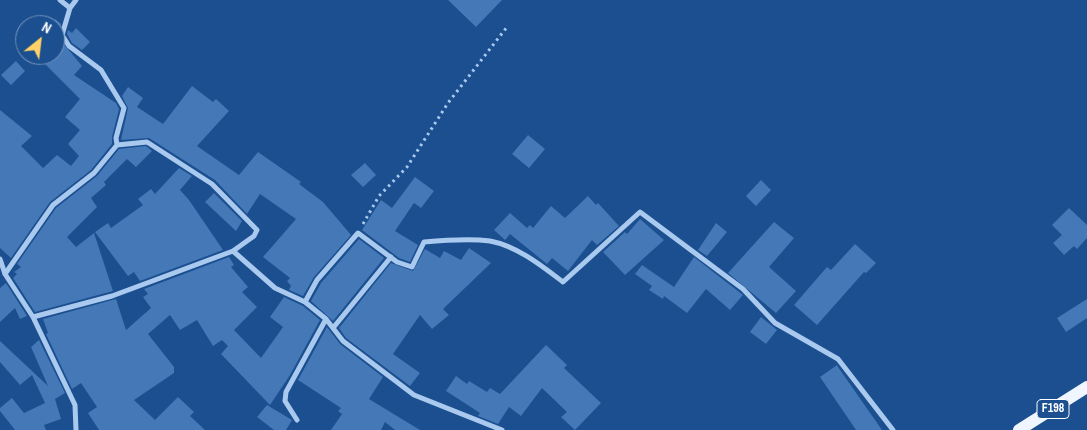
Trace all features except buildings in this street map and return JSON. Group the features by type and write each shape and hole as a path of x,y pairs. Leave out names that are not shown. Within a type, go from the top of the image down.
{"main road":[{"name":"F198","path":"1019,430 1087,387"}],"street":[{"path":"60,0 70,8"},
{"path":"76,0 70,8 62,34 69,46 101,70 124,108 116,138 117,145"},
{"path":"6,274 53,205 94,173 117,145 146,142 212,184 257,230 254,236 233,251 112,296 33,317"},
{"path":"305,302 318,280 358,233 397,262 412,267 424,242 491,241 519,252 564,282 640,212 743,289 775,322 838,359 893,430"},
{"path":"233,251 275,288 305,302 326,319 343,341 414,395 502,430"},
{"path":"333,328 391,257"},
{"path":"0,259 6,274 33,317 75,405 76,430"},
{"path":"298,420 285,400 286,392 326,319"}],"path":[{"path":"358,233 379,196 407,167 448,103 507,27"}]}
